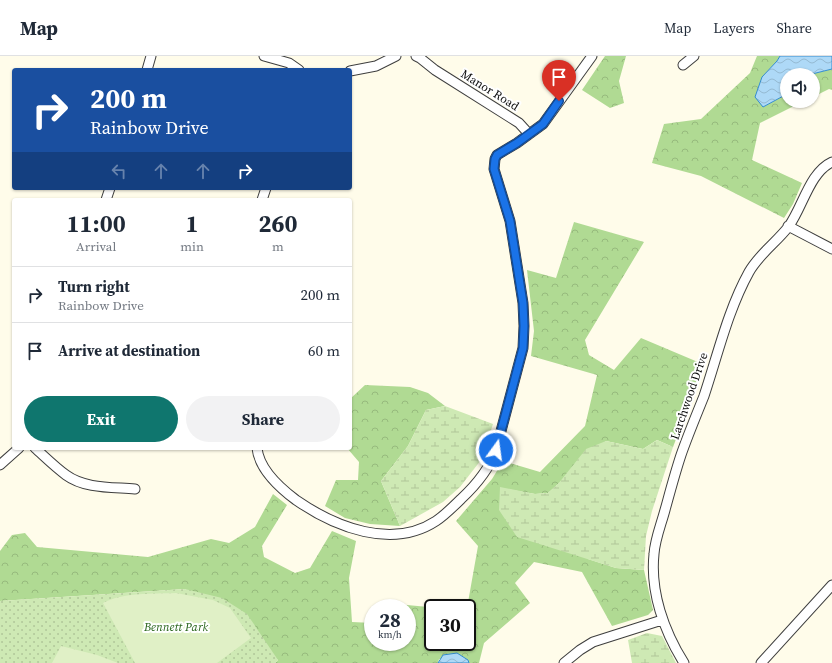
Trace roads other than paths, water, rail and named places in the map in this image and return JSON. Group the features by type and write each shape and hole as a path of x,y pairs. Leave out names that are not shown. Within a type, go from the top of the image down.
{"street":[{"path":"148,68 151,56"},
{"path":"264,56 296,68"},
{"path":"352,71 376,66 396,56"},
{"name":"Manor Road","path":"416,56 435,70 519,123 529,134"},
{"path":"257,450 263,465 277,484 291,496 306,507 328,519 350,528 368,533 406,533 422,528 436,521 470,491 492,463 523,348 523,303 510,221 494,169 495,159 497,155 543,124 592,56"},
{"path":"683,65 694,56"},
{"name":"Larchwood Drive","path":"684,663 672,645 662,620 654,574 655,542 681,456 710,379 716,355 740,290 750,270 788,226 818,171 832,162"},
{"path":"788,226 832,249"},
{"path":"0,465 18,450"},
{"path":"37,450 67,476 86,484 135,489"},
{"path":"761,663 832,585"},
{"path":"564,663 580,650 594,642 662,620"}],"water":[{"path":"780,56 832,56 832,69 820,72 820,68 780,68 780,98 763,107 755,97 762,77"},
{"path":"457,653 468,660 469,663 438,663 443,655"}],"park label":[{"name":"Bennett Park","path":"176,627"}]}
